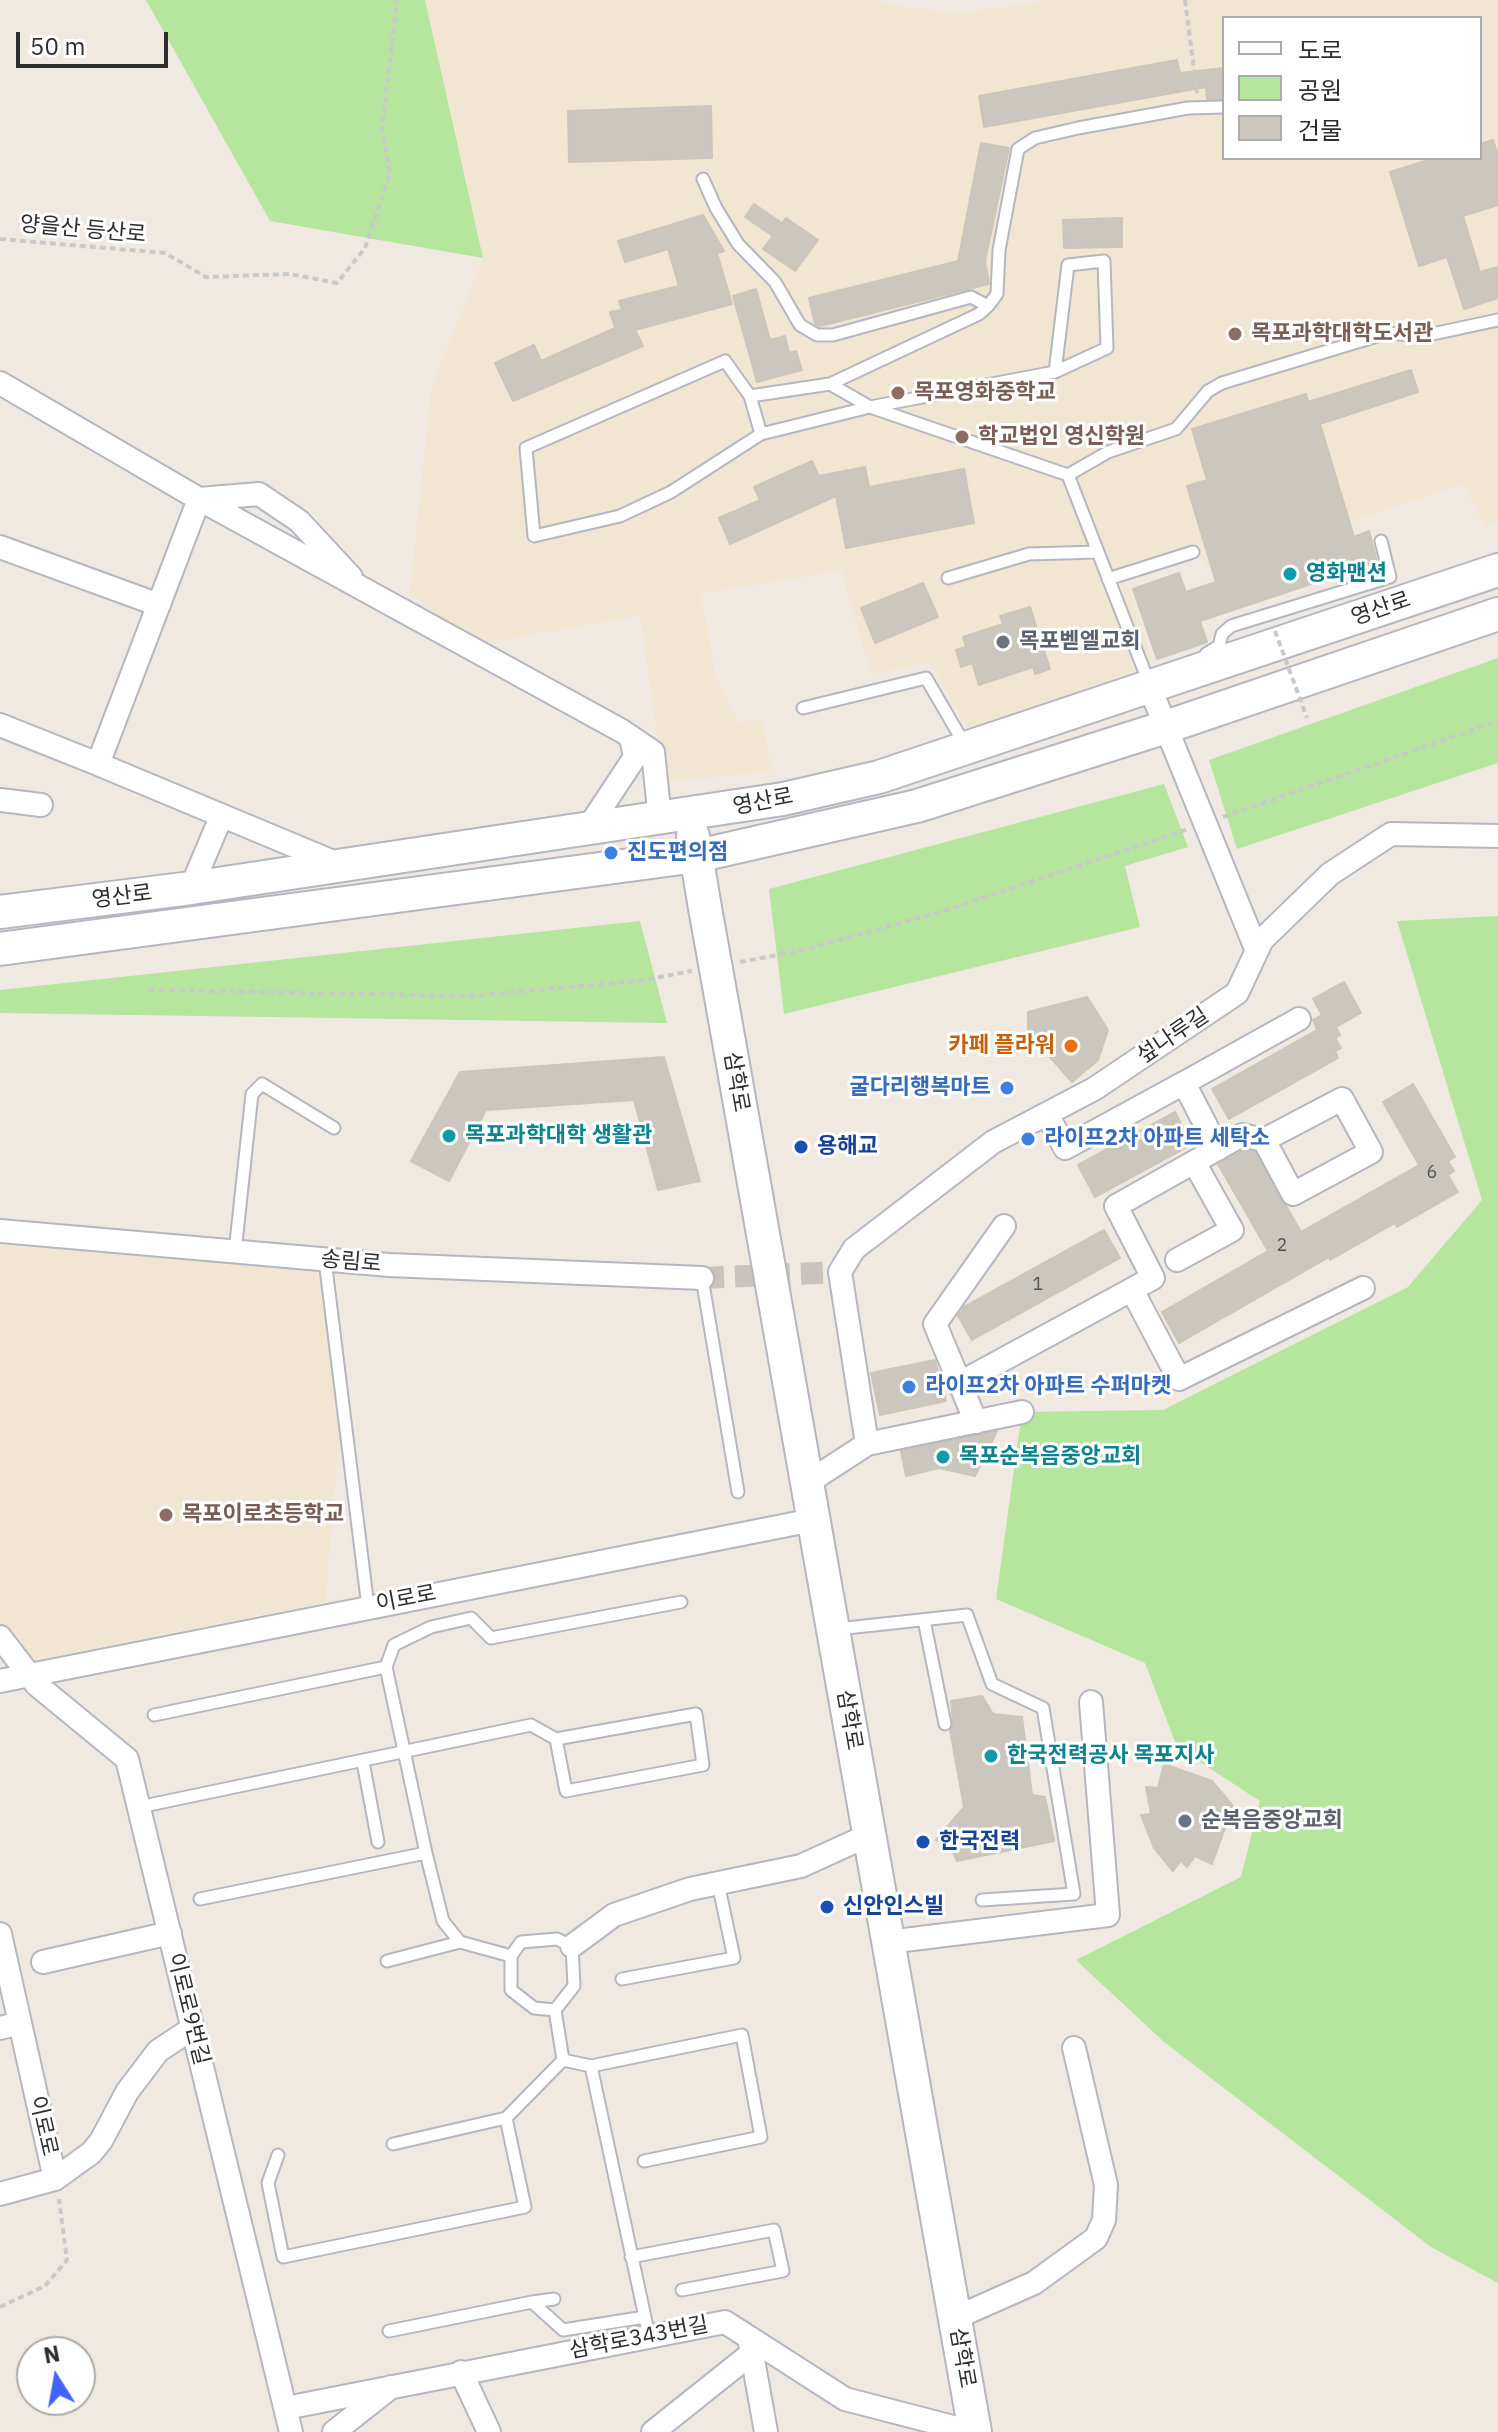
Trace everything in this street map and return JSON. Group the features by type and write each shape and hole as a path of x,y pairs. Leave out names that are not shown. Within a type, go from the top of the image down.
{"street":[{"path":"0,383 366,593 631,737 653,752 675,818 697,856"},
{"path":"199,499 259,494 299,521 366,593"},
{"path":"98,764 199,499"},
{"path":"0,547 159,605"},
{"name":"영산로","path":"0,912 191,888 675,818 879,777 967,749 1148,681 1498,570"},
{"name":"영산로","path":"0,949 697,856 917,806 1166,727 1498,614"},
{"path":"1148,681 1257,951"},
{"path":"0,725 341,865"},
{"path":"586,831 635,757 631,737"},
{"path":"0,800 41,805"},
{"path":"191,888 221,817"},
{"name":"섶나루길","path":"867,1444 840,1272 854,1249 993,1142 1094,1089 1237,993 1262,940 1330,874 1391,834 1498,836"},
{"name":"삼학로","path":"697,856 973,2432"},
{"path":"1047,1114 1065,1148 1299,1019"},
{"path":"1184,1083 1218,1149"},
{"path":"960,1383 1153,1278 1116,1206 1242,1135 1264,1140 1342,1099 1371,1152 1293,1194 1264,1140"},
{"path":"1177,1260 1232,1230 1194,1162"},
{"path":"976,1422 935,1324 1004,1226"},
{"name":"송림로","path":"0,1231 325,1260 702,1278"},
{"path":"1132,1290 1179,1379 1363,1288"},
{"path":"807,1483 867,1444 1022,1412"},
{"name":"이로로","path":"0,1681 28,1673 813,1520"},
{"name":"이로로9번길","path":"0,1637 37,1685 127,1759 291,2432"},
{"path":"888,1942 1108,1915 1091,1702"},
{"path":"572,1946 614,1915 718,1883 801,1866 869,1835"},
{"path":"43,1962 170,1933"},
{"name":"이로로","path":"0,1934 10,2025 55,2179"},
{"path":"0,2194 55,2179 101,2141 127,2092 158,2051 193,2028"},
{"path":"955,2318 1034,2283 1096,2238 1104,2220 1106,2185 1074,2048"},
{"name":"삼학로343번길","path":"286,2408 461,2372 647,2327 725,2322 751,2345 845,2399 973,2432"},
{"path":"653,2432 751,2345"},
{"path":"751,2345 766,2432"},
{"path":"461,2372 489,2432"},
{"path":"334,2432 395,2384"}],"lane":[{"path":"750,396 830,384 844,374 979,314 988,306 997,294 999,250 1018,149 1035,138 1199,107 1222,107"},
{"path":"703,179 738,244 775,282 800,325 817,335 833,335 971,297 988,306"},
{"path":"761,434 750,396 725,361 526,448 534,536 620,516 671,492 761,434 870,407 1055,372 1107,348 1104,261 1068,265 1055,372"},
{"path":"830,384 870,407 1068,475 1108,452 1176,429 1208,391 1222,383 1387,333 1423,336 1498,320"},
{"path":"1068,475 1148,681 1210,652 1219,646 1222,634 1231,626 1390,577 1381,541"},
{"path":"948,578 1029,554 1097,552"},
{"path":"1108,579 1193,552"},
{"path":"803,708 926,678 967,749"},
{"path":"235,1252 252,1094 262,1084 334,1128"},
{"path":"325,1260 368,1607"},
{"path":"702,1278 738,1492"},
{"path":"460,1942 443,1921 426,1853 386,1667 394,1645 431,1627 471,1618 491,1638 681,1602"},
{"path":"833,1629 967,1615 992,1684 1043,1708 1074,1894 982,1900"},
{"path":"924,1620 945,1724"},
{"path":"154,1715 386,1667"},
{"path":"139,1807 531,1725 556,1739 696,1714 703,1765 566,1791 556,1739"},
{"path":"363,1762 378,1842"},
{"path":"200,1899 426,1853"},
{"path":"622,1979 734,1958 718,1883"},
{"path":"555,2010 534,2008 511,1990 511,1956 521,1942 557,1939 572,1946 574,1986 555,2010 563,2060"},
{"path":"387,1961 460,1942 511,1956"},
{"path":"563,2060 591,2066 742,2035 761,2137 644,2161"},
{"path":"393,2144 506,2118 563,2060"},
{"path":"532,2302 563,2330 647,2327 591,2066"},
{"path":"278,2155 268,2183 283,2257 525,2207 506,2118"},
{"path":"631,2257 774,2230 783,2271 682,2290"},
{"path":"389,2331 554,2299"}],"path":[{"name":"양을산 등산로","path":"0,239 165,253 206,277 290,274 337,283 365,248 390,174 382,129 397,0"},
{"path":"1185,0 1199,107"},
{"path":"1275,631 1307,718"},
{"path":"726,964 799,951 947,910 1498,721"},
{"path":"149,990 470,996 638,981 697,970"},
{"path":"0,2307 45,2286 67,2260 55,2179"}],"shaded area":[{"name":"학교법인 영신학원","path":"425,0 867,0 953,14 1054,0 1498,0 1498,521 1486,526 1463,484 1205,569 1197,548 1121,569 1154,663 971,733 930,663 871,674 841,570 701,594 716,677 738,722 762,721 772,771 664,782 640,616 477,644 410,593 431,390 483,258"},
{"name":"목포이로초등학교","path":"0,1245 319,1270 340,1428 325,1602 34,1660 0,1620"}],"green space":[{"path":"146,0 425,0 483,258 270,221"},
{"path":"1498,658 1498,763 1237,849 1209,760"},
{"path":"1164,784 1188,847 1125,866 1140,927 784,1014 769,889"},
{"path":"1498,916 1498,2283 1431,2247 1164,2042 1076,1960 1241,1877 1260,1801 1177,1747 1145,1663 996,1599 1022,1412 1163,1410 1408,1287 1482,1200 1397,921"},
{"path":"640,921 667,1023 0,1013 0,990"}],"building":[{"path":"1177,60 1180,73 1222,68 1222,99 1207,99 1206,87 984,127 979,96"},
{"path":"711,106 712,158 569,162 568,111"},
{"path":"1493,140 1498,156 1498,205 1463,216 1480,272 1498,267 1498,298 1464,309 1447,257 1419,266 1390,172 1429,160 1482,160 1482,143"},
{"path":"981,143 1009,148 985,261 989,284 820,326 815,324 809,298 958,261"},
{"path":"754,204 782,223 786,218 818,240 795,271 763,249 773,236 745,217"},
{"path":"703,215 724,251 717,253 732,304 635,330 643,346 513,401 495,363 534,345 541,361 615,328 610,312 622,310 619,301 679,286 668,249 625,262 618,241"},
{"path":"1122,218 1122,247 1064,248 1063,220"},
{"path":"756,289 770,340 785,336 789,353 796,351 802,370 757,382 733,296"},
{"path":"1411,370 1418,392 1320,424 1354,537 1369,531 1377,562 1200,621 1207,642 1157,659 1133,589 1179,573 1186,592 1216,582 1187,486 1207,480 1192,429 1306,394 1308,402"},
{"path":"812,461 819,476 865,467 869,487 964,469 974,523 846,548 836,496 730,544 719,518 760,500 754,487"},
{"path":"923,583 938,617 875,643 861,608"},
{"name":"목포벧엘교회","path":"1030,607 1050,669 1035,674 1033,667 979,685 972,663 961,667 956,650 966,647 963,637 1003,624 1000,616"},
{"path":"1344,982 1361,1013 1336,1027 1340,1035 1335,1038 1341,1048 1335,1051 1338,1058 1229,1119 1212,1089 1317,1030 1313,1020 1322,1015 1313,999"},
{"name":"카페 플라워","path":"1087,997 1108,1030 1098,1060 1072,1082 1028,1032 1028,1012"},
{"name":"목포과학대학 생활관","path":"664,1057 700,1181 658,1190 634,1100 486,1110 449,1181 411,1161 460,1072"},
{"path":"1413,1084 1455,1157 1448,1161 1454,1171 1448,1175 1458,1192 1397,1227 1395,1223 1330,1260 1329,1257 1179,1343 1162,1312 1268,1251 1218,1164 1244,1150 1255,1152 1301,1232 1419,1165 1383,1102"},
{"path":"1175,1112 1192,1144 1095,1197 1078,1165"},
{"path":"1104,1230 1120,1258 972,1340 958,1316 964,1307"},
{"name":"라이프2차 아파트 수퍼마켓","path":"935,1360 946,1401 880,1415 871,1373"},
{"name":"목포순복음중앙교회","path":"997,1431 975,1476 939,1468 906,1476 901,1451"},
{"name":"한국전력공사 목포지사","path":"982,1696 993,1714 1022,1717 1032,1795 1045,1797 1054,1841 957,1861 950,1845 936,1840 964,1807 950,1730 953,1723 951,1701"},
{"name":"순복음중앙교회","path":"1164,1764 1212,1781 1233,1806 1212,1864 1195,1856 1187,1867 1181,1861 1173,1871 1154,1848 1141,1815 1151,1814 1146,1787 1158,1788"}],"tunnel":[{"path":"702,1278 840,1272"}],"place":[{"name":"목포과학대학도서관","path":"1235,334"},
{"name":"목포영화중학교","path":"898,393"},
{"name":"학교법인 영신학원","path":"962,437"},
{"name":"영화맨션","path":"1290,574"},
{"name":"목포벧엘교회","path":"1003,642"},
{"name":"진도편의점","path":"611,853"},
{"name":"카페 플라워","path":"1071,1046"},
{"name":"굴다리행복마트","path":"1007,1088"},
{"name":"목포과학대학 생활관","path":"449,1136"},
{"name":"라이프2차 아파트 세탁소","path":"1028,1139"},
{"name":"용해교","path":"801,1147"},
{"name":"라이프2차 아파트 수퍼마켓","path":"909,1387"},
{"name":"목포순복음중앙교회","path":"943,1457"},
{"name":"목포이로초등학교","path":"166,1515"},
{"name":"한국전력공사 목포지사","path":"991,1756"},
{"name":"순복음중앙교회","path":"1185,1821"},
{"name":"한국전력","path":"923,1842"},
{"name":"신안인스빌","path":"827,1907"}]}
